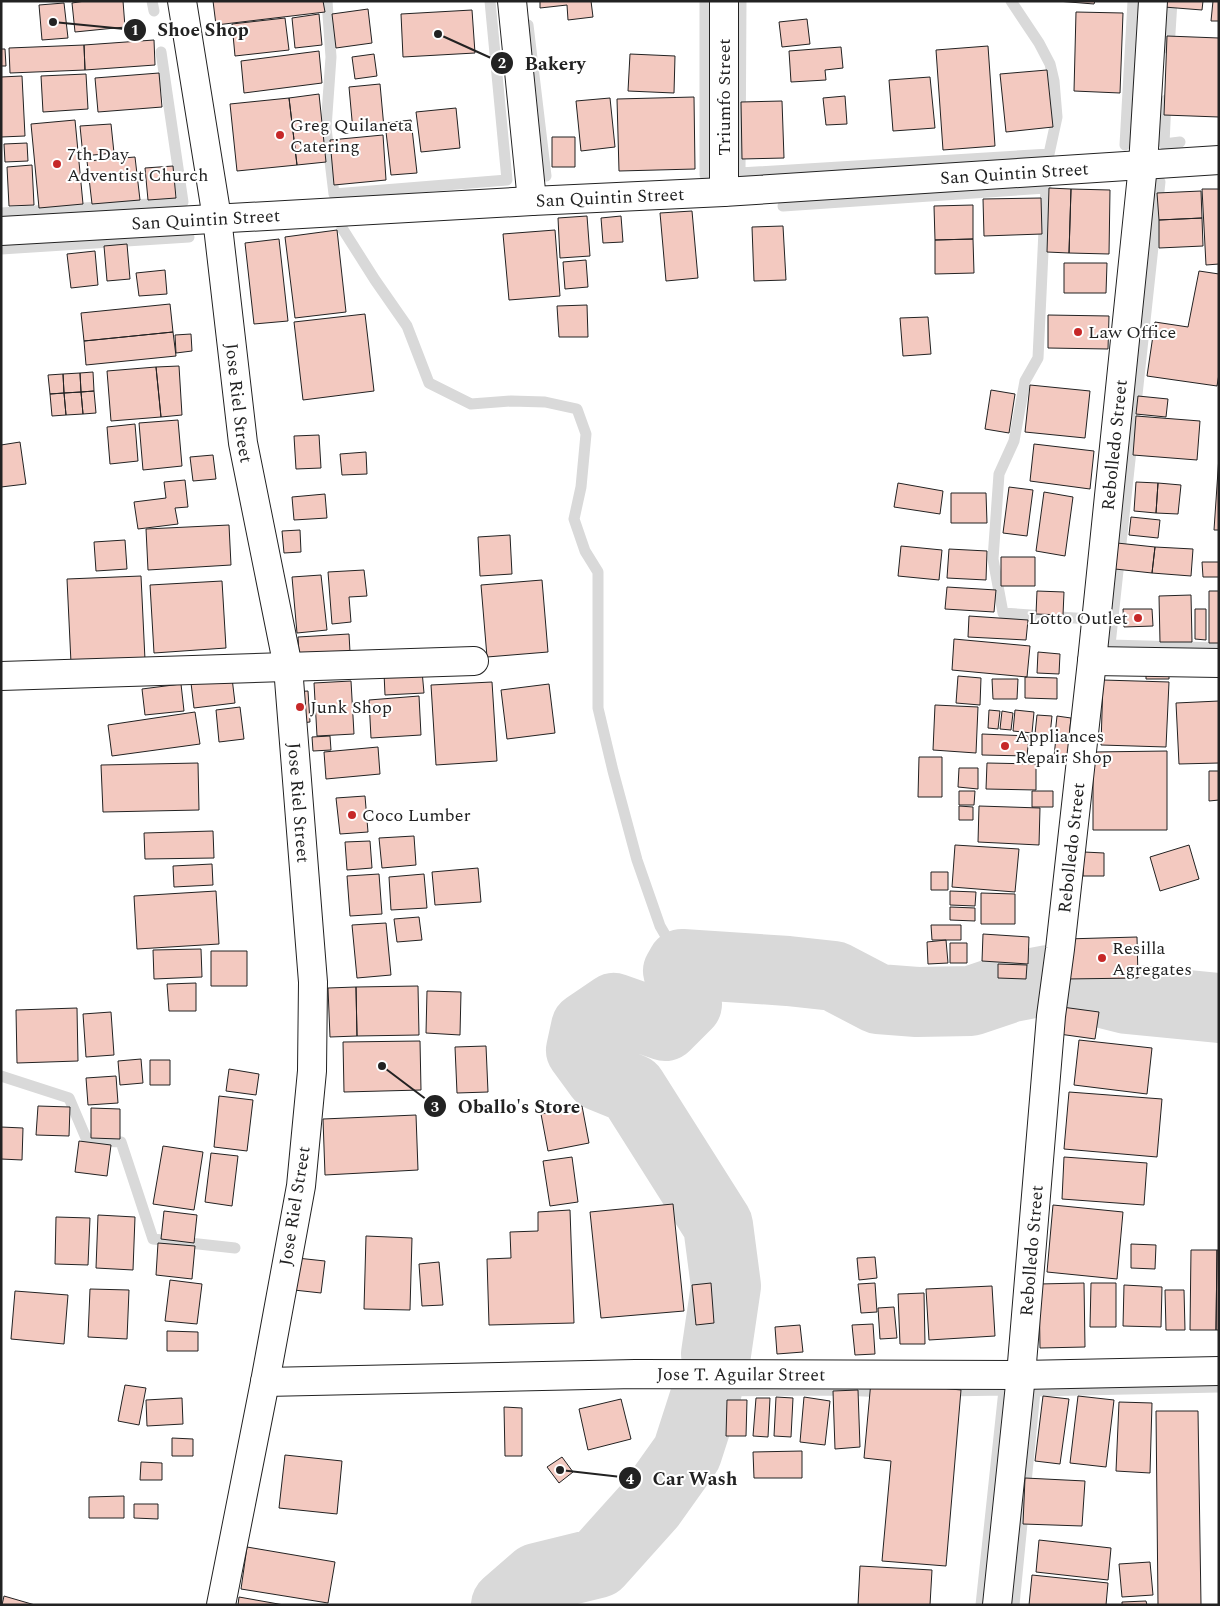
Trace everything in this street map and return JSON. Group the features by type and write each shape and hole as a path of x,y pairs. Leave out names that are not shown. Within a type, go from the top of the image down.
{"main road":[{"name":"Jose Riel Street","path":"182,1 217,218 244,443 288,667 313,982 312,1071 300,1186 265,1382 221,1605"},
{"path":"512,1 532,201"},
{"name":"Triumfo Street","path":"724,1 724,192"},
{"name":"Rebolledo Street","path":"997,1605 1021,1375 1051,1016 1092,661 1143,165 1153,1"},
{"name":"San Quintin Street","path":"1,231 724,192 1219,160"},
{"path":"1,676 474,661"},
{"path":"1092,661 1219,663"},
{"name":"Jose T. Aguilar Street","path":"265,1382 635,1374 1021,1375 1219,1371"}],"building":[{"path":"123,1 125,27 75,32 72,3"},
{"path":"213,1 323,1 325,12 216,25"},
{"path":"540,1 591,1 593,17 568,20 567,5 540,8"},
{"path":"1057,1 1095,1 1094,4"},
{"path":"1164,1 1203,1 1202,10 1164,7"},
{"path":"1213,1 1219,1 1219,21 1211,21"},
{"path":"64,3 68,38 42,40 39,5"},
{"path":"368,9 372,43 336,48 332,14"},
{"path":"472,10 475,53 403,57 401,14"},
{"path":"1076,12 1123,13 1120,93 1074,91"},
{"path":"319,14 322,45 295,48 292,18"},
{"path":"285,18 289,50 235,56 232,24"},
{"path":"807,19 810,44 782,47 779,22"},
{"path":"1167,36 1219,38 1219,117 1164,115"},
{"path":"154,40 155,65 85,70 84,45"},
{"path":"84,45 85,70 10,73 9,48"},
{"path":"988,46 995,146 943,150 936,50"},
{"path":"841,47 843,68 825,70 826,80 791,82 789,51"},
{"path":"1,49 5,49 6,66 1,66"},
{"path":"319,51 322,83 244,93 241,61"},
{"path":"374,54 377,76 355,79 352,57"},
{"path":"630,54 675,56 674,93 628,91"},
{"path":"1047,70 1053,127 1006,132 1000,74"},
{"path":"159,73 162,107 98,112 95,78"},
{"path":"86,74 88,109 43,112 41,76"},
{"path":"22,76 25,136 1,137 1,77"},
{"path":"930,77 935,128 893,131 889,80"},
{"path":"380,84 384,128 353,131 349,87"},
{"path":"319,94 326,162 297,165 289,98"},
{"path":"845,96 847,124 826,125 823,98"},
{"path":"694,97 695,169 619,171 617,99"},
{"path":"289,98 297,165 237,171 230,104"},
{"path":"610,98 615,147 581,151 576,101"},
{"path":"782,101 784,158 742,159 741,102"},
{"path":"456,108 460,148 421,152 416,112"},
{"name":"7th Day Adventist Church","path":"75,120 83,204 39,208 31,124"},
{"path":"411,120 417,173 391,175 385,123"},
{"path":"111,124 114,153 83,156 80,126"},
{"path":"383,135 386,180 334,185 330,140"},
{"path":"552,137 575,137 575,167 552,167"},
{"path":"27,143 28,161 5,162 4,144"},
{"path":"135,157 140,200 92,204 87,161"},
{"path":"32,165 34,205 9,206 7,167"},
{"path":"173,166 176,198 148,200 145,168"},
{"path":"1049,188 1071,189 1069,253 1047,252"},
{"path":"1071,189 1110,190 1109,254 1069,253"},
{"path":"1202,189 1219,189 1219,264 1206,265"},
{"path":"1201,191 1202,218 1159,220 1157,193"},
{"path":"1041,198 1042,234 984,236 983,199"},
{"path":"973,205 973,239 935,240 934,206"},
{"path":"692,211 698,278 666,281 660,213"},
{"path":"587,216 590,256 560,258 558,218"},
{"path":"621,216 623,242 603,243 601,218"},
{"path":"1202,218 1203,246 1159,248 1159,220"},
{"path":"783,226 786,280 754,281 752,227"},
{"path":"337,230 346,312 295,318 285,237"},
{"path":"555,230 560,296 509,300 503,234"},
{"path":"279,239 288,321 254,324 245,243"},
{"path":"973,239 974,273 935,274 935,240"},
{"path":"127,244 130,279 107,281 104,246"},
{"path":"95,251 98,285 71,288 67,254"},
{"path":"586,260 588,287 565,289 563,262"},
{"path":"1064,263 1107,263 1106,293 1064,293"},
{"path":"165,270 167,294 139,296 136,273"},
{"path":"1199,271 1219,274 1219,374 1217,386 1147,376 1155,322 1188,327"},
{"path":"170,304 173,332 84,341 81,313"},
{"path":"587,305 588,337 559,337 557,306"},
{"path":"365,314 374,391 303,400 294,322"},
{"name":"Law Office","path":"1048,315 1109,316 1108,349 1048,348"},
{"path":"928,317 931,354 903,356 900,318"},
{"path":"173,332 176,356 86,365 84,341"},
{"path":"191,334 192,351 176,353 175,335"},
{"path":"179,366 182,415 161,417 156,367"},
{"path":"156,367 161,417 111,421 107,371"},
{"path":"93,372 94,391 81,392 80,373"},
{"path":"80,373 81,392 64,393 63,374"},
{"path":"63,374 64,393 50,394 48,375"},
{"path":"1030,385 1090,391 1085,438 1025,432"},
{"path":"991,390 1015,394 1009,433 985,429"},
{"path":"94,391 96,413 83,414 81,392"},
{"path":"81,392 83,414 66,415 64,393"},
{"path":"64,393 66,415 52,416 50,394"},
{"path":"1138,396 1168,399 1166,417 1136,414"},
{"path":"1136,416 1200,421 1197,460 1133,455"},
{"path":"178,420 182,466 143,470 139,423"},
{"path":"135,424 138,461 110,464 107,427"},
{"path":"319,435 321,468 296,469 294,436"},
{"path":"20,442 26,484 1,487 1,445"},
{"path":"1034,444 1094,451 1090,489 1030,481"},
{"path":"366,452 367,474 342,475 340,454"},
{"path":"213,455 216,479 193,481 190,457"},
{"path":"1219,456 1219,530 1214,530"},
{"path":"185,480 188,507 175,508 178,524 138,529 134,502 166,498 164,482"},
{"path":"1136,482 1158,483 1156,513 1134,511"},
{"path":"898,483 943,491 940,514 894,507"},
{"path":"1158,483 1181,485 1178,514 1156,513"},
{"path":"1009,487 1033,490 1027,536 1003,533"},
{"path":"1044,492 1073,497 1065,556 1036,551"},
{"path":"951,493 986,493 987,523 951,523"},
{"path":"325,494 327,518 294,520 292,497"},
{"path":"1131,517 1160,520 1158,538 1129,535"},
{"path":"229,525 231,565 148,570 146,529"},
{"path":"300,530 301,552 284,553 282,531"},
{"path":"510,535 512,574 480,576 478,537"},
{"path":"125,540 127,569 96,571 94,542"},
{"path":"1117,543 1155,547 1152,573 1115,569"},
{"path":"901,546 942,550 939,580 898,576"},
{"path":"1155,547 1193,549 1191,576 1152,573"},
{"path":"949,549 987,551 986,580 947,578"},
{"path":"1001,557 1035,557 1035,586 1001,586"},
{"path":"1202,562 1219,562 1219,577 1203,577"},
{"path":"364,570 367,596 349,597 351,622 332,624 328,572"},
{"path":"321,575 327,630 297,633 292,577"},
{"path":"141,576 145,660 71,663 67,579"},
{"path":"542,580 548,652 487,657 481,585"},
{"path":"222,581 226,648 154,653 150,585"},
{"path":"947,587 996,590 994,612 945,609"},
{"path":"1037,591 1064,592 1063,615 1036,614"},
{"path":"1209,591 1219,591 1219,643 1209,643"},
{"path":"1191,595 1192,642 1160,642 1159,596"},
{"name":"Lotto Outlet","path":"1123,609 1152,609 1153,626 1124,627"},
{"path":"1195,609 1206,609 1206,640 1195,639"},
{"path":"969,616 1028,620 1026,640 968,637"},
{"path":"349,634 350,652 299,654 298,637"},
{"path":"954,639 1030,646 1027,677 952,670"},
{"path":"1038,652 1060,654 1059,674 1037,673"},
{"path":"1146,668 1169,668 1169,679 1146,679"},
{"path":"422,671 424,693 385,695 384,673"},
{"path":"958,676 981,678 980,705 956,703"},
{"path":"1025,677 1057,678 1057,699 1025,698"},
{"path":"232,678 235,703 194,708 191,683"},
{"path":"992,679 1018,679 1017,699 993,699"},
{"path":"1103,680 1169,682 1166,747 1101,745"},
{"path":"351,681 354,734 317,736 314,683"},
{"path":"492,682 497,761 436,765 431,685"},
{"path":"181,684 184,711 145,715 142,689"},
{"path":"549,684 555,733 507,739 501,690"},
{"name":"Junk Shop","path":"308,691 310,722 291,724 290,692"},
{"path":"419,696 421,735 371,738 369,700"},
{"path":"1219,701 1219,763 1179,764 1176,703"},
{"path":"935,705 978,707 976,753 933,750"},
{"path":"240,707 244,739 219,742 216,710"},
{"path":"989,710 1000,711 998,729 988,728"},
{"path":"1015,710 1034,712 1032,733 1013,731"},
{"path":"1002,711 1013,713 1011,730 1000,729"},
{"path":"195,712 200,744 112,756 108,725"},
{"path":"1037,715 1052,716 1050,735 1035,734"},
{"path":"1057,716 1071,718 1069,737 1055,735"},
{"name":"Appliances Repair Shop","path":"982,734 1029,736 1027,756 982,755"},
{"path":"330,736 331,750 313,751 312,737"},
{"path":"1056,737 1070,740 1068,758 1054,757"},
{"path":"378,747 380,774 326,779 324,752"},
{"path":"1167,751 1167,830 1093,830 1093,752"},
{"path":"919,757 942,757 942,797 918,797"},
{"path":"198,763 199,810 103,812 101,765"},
{"path":"987,763 1036,764 1036,790 986,789"},
{"path":"959,768 978,768 978,789 958,787"},
{"path":"1209,771 1219,771 1219,800 1209,801"},
{"path":"959,791 975,791 974,805 959,805"},
{"path":"1032,791 1053,791 1053,807 1032,807"},
{"name":"Coco Lumber","path":"365,796 368,832 340,834 336,798"},
{"path":"959,806 973,807 973,820 959,820"},
{"path":"979,806 1040,808 1039,845 978,842"},
{"path":"213,831 214,858 145,859 144,833"},
{"path":"414,836 416,865 382,868 379,838"},
{"path":"370,841 372,868 347,870 345,842"},
{"path":"955,845 1019,849 1015,892 952,887"},
{"path":"1189,845 1199,879 1160,891 1150,857"},
{"path":"1084,852 1104,853 1104,876 1083,876"},
{"path":"212,864 213,885 174,887 173,866"},
{"path":"478,868 481,902 435,905 432,872"},
{"path":"931,872 948,872 948,890 931,890"},
{"path":"379,874 382,914 350,916 347,876"},
{"path":"424,874 427,908 391,910 389,877"},
{"path":"216,891 219,944 137,949 134,896"},
{"path":"950,891 976,892 975,906 950,905"},
{"path":"981,893 1015,894 1015,924 981,924"},
{"path":"950,907 975,908 975,921 950,920"},
{"path":"419,917 422,940 397,942 394,919"},
{"path":"386,923 391,975 357,978 352,925"},
{"path":"931,925 961,925 961,940 932,940"},
{"path":"983,934 1029,937 1028,964 982,961"},
{"name":"Resilla Agregates","path":"1137,937 1138,978 1066,979 1065,939"},
{"path":"946,940 948,963 928,964 927,942"},
{"path":"950,943 967,943 967,963 950,963"},
{"path":"201,949 202,977 154,979 153,950"},
{"path":"211,951 247,951 247,986 211,986"},
{"path":"998,964 1027,965 1026,979 998,978"},
{"path":"196,983 196,1011 169,1011 167,984"},
{"path":"418,986 419,1035 357,1036 356,987"},
{"path":"356,987 357,1036 330,1037 328,988"},
{"path":"427,991 461,992 460,1035 426,1033"},
{"path":"1062,1007 1099,1012 1095,1039 1059,1034"},
{"path":"77,1008 78,1061 17,1063 16,1010"},
{"path":"111,1012 114,1055 86,1057 83,1014"},
{"path":"1079,1040 1152,1048 1147,1094 1074,1085"},
{"path":"420,1041 421,1090 344,1092 343,1042"},
{"path":"486,1046 488,1092 457,1093 455,1047"},
{"path":"141,1059 143,1083 120,1085 118,1061"},
{"path":"150,1060 170,1060 170,1085 150,1085"},
{"path":"229,1069 259,1074 256,1095 226,1091"},
{"path":"116,1076 118,1103 88,1105 86,1078"},
{"path":"1069,1092 1162,1099 1157,1157 1064,1149"},
{"path":"219,1096 253,1100 247,1151 214,1147"},
{"path":"38,1106 70,1107 69,1136 36,1135"},
{"path":"582,1106 589,1143 548,1151 541,1114"},
{"path":"91,1108 120,1109 120,1139 91,1138"},
{"path":"416,1115 418,1170 325,1175 323,1119"},
{"path":"1,1127 23,1128 22,1160 1,1159"},
{"path":"79,1141 111,1145 107,1176 75,1172"},
{"path":"163,1146 203,1152 194,1210 153,1204"},
{"path":"211,1153 238,1156 232,1206 205,1202"},
{"path":"572,1157 578,1202 550,1206 543,1161"},
{"path":"1064,1157 1147,1163 1144,1205 1062,1199"},
{"path":"673,1204 684,1311 601,1318 590,1212"},
{"path":"1053,1205 1123,1212 1117,1279 1047,1272"},
{"path":"570,1210 574,1323 489,1325 487,1259 511,1258 510,1232 538,1231 538,1212"},
{"path":"164,1211 197,1215 194,1243 161,1239"},
{"path":"98,1215 135,1217 133,1270 96,1268"},
{"path":"56,1217 90,1218 88,1265 55,1264"},
{"path":"366,1236 412,1238 410,1310 364,1309"},
{"path":"158,1243 195,1246 192,1279 156,1275"},
{"path":"1131,1244 1156,1245 1155,1269 1131,1268"},
{"path":"1191,1250 1217,1250 1216,1330 1190,1330"},
{"path":"1217,1250 1219,1250 1219,1330 1216,1330"},
{"path":"875,1257 877,1278 859,1280 857,1258"},
{"path":"297,1258 325,1261 321,1293 294,1290"},
{"path":"439,1262 443,1305 422,1306 419,1264"},
{"path":"170,1280 202,1284 197,1324 165,1321"},
{"path":"711,1283 714,1323 696,1325 692,1285"},
{"path":"875,1283 877,1312 861,1313 858,1284"},
{"path":"1084,1283 1085,1347 1040,1348 1039,1284"},
{"path":"1091,1283 1116,1283 1116,1327 1090,1327"},
{"path":"1124,1285 1162,1287 1161,1327 1123,1326"},
{"path":"992,1286 995,1336 929,1340 926,1289"},
{"path":"90,1289 129,1290 127,1339 88,1337"},
{"path":"1165,1290 1184,1290 1185,1330 1166,1330"},
{"path":"15,1291 68,1295 64,1344 11,1339"},
{"path":"924,1293 925,1344 900,1344 898,1294"},
{"path":"894,1307 897,1338 880,1339 878,1308"},
{"path":"873,1324 875,1354 855,1355 852,1325"},
{"path":"800,1325 803,1352 777,1354 775,1327"},
{"path":"167,1331 198,1332 198,1351 167,1351"},
{"path":"871,1381 961,1390 946,1566 882,1561 891,1461 864,1458"},
{"path":"125,1385 146,1388 139,1425 118,1421"},
{"path":"858,1390 860,1447 835,1449 833,1391"},
{"path":"1043,1396 1069,1399 1060,1464 1035,1461"},
{"path":"1078,1396 1114,1400 1106,1467 1070,1463"},
{"path":"776,1397 793,1398 791,1437 774,1436"},
{"path":"804,1397 830,1401 825,1445 800,1442"},
{"path":"182,1398 183,1424 147,1426 146,1400"},
{"path":"756,1398 770,1398 768,1437 753,1436"},
{"path":"621,1399 631,1439 588,1450 579,1409"},
{"path":"727,1400 747,1400 746,1436 726,1436"},
{"path":"1119,1402 1152,1403 1150,1473 1116,1471"},
{"path":"504,1407 522,1408 522,1456 505,1456"},
{"path":"1156,1411 1198,1411 1201,1605 1158,1605"},
{"path":"172,1438 193,1439 193,1456 172,1456"},
{"path":"802,1451 802,1478 754,1478 753,1452"},
{"path":"285,1455 342,1461 337,1514 279,1508"},
{"path":"562,1457 573,1472 559,1483 547,1467"},
{"path":"141,1462 162,1463 162,1480 140,1480"},
{"path":"1025,1478 1085,1481 1082,1526 1023,1524"},
{"path":"124,1496 124,1518 89,1518 89,1497"},
{"path":"134,1504 158,1504 158,1519 134,1518"},
{"path":"1039,1540 1111,1548 1108,1580 1036,1572"},
{"path":"247,1547 335,1562 328,1603 241,1589"},
{"path":"1150,1562 1153,1595 1122,1597 1119,1564"},
{"path":"860,1566 932,1570 930,1605 858,1605"},
{"path":"1032,1575 1108,1583 1106,1605 1029,1605"},
{"path":"4,1596 35,1605 2,1605"},
{"path":"239,1597 284,1605 238,1605"},
{"path":"1146,1601 1147,1605 1122,1605 1122,1602"}],"waterway":[{"path":"152,1 154,11"},
{"path":"327,1 331,57 326,128 334,194 507,180 490,1"},
{"path":"705,1 705,175"},
{"path":"741,1 740,173 1049,154 1057,117 1054,81 1050,64 1039,43 1011,1"},
{"path":"1125,145 1133,1"},
{"path":"1169,49 1172,1"},
{"path":"528,25 546,176"},
{"path":"1,213 183,202 161,52"},
{"path":"1166,100 1164,144 1180,142"},
{"path":"1160,182 1110,645 1219,648"},
{"path":"783,206 1046,188 1038,358 1025,381 1014,441 999,474 993,559 1003,613 1089,619 1088,627"},
{"path":"342,228 407,326 429,383 471,404 511,401 545,402 577,409 586,434 581,487 574,519 585,551 598,572 598,708 637,860 660,926 682,964"},
{"path":"1,249 189,237"},
{"path":"716,1354 726,1286 718,1225 632,1089 600,1076 581,1050 586,1027 614,1008 665,1026 687,1004 678,971 682,964 834,976 878,999 917,1002 971,1001 1012,987 1049,980"},
{"path":"1067,984 1127,999 1219,1008"},
{"path":"1,1076 69,1098 86,1138 99,1141 121,1142 153,1239 235,1248"},
{"path":"1014,1605 1035,1391 1219,1387"},
{"path":"707,1391 842,1390 885,1392"},
{"path":"946,1391 1004,1390 981,1605"},
{"path":"506,1605 537,1578 598,1563 650,1505 687,1453 707,1391"},
{"path":"537,1578 540,1605"}],"place":[{"name":"Shoe Shop","path":"53,22"},
{"name":"Bakery","path":"438,34"},
{"name":"Greg Quilaneta Catering","path":"280,135"},
{"name":"7th Day Adventist Church","path":"57,164"},
{"name":"Law Office","path":"1078,332"},
{"name":"Lotto Outlet","path":"1138,618"},
{"name":"Junk Shop","path":"300,707"},
{"name":"Appliances Repair Shop","path":"1005,746"},
{"name":"Coco Lumber","path":"352,815"},
{"name":"Resilla Agregates","path":"1102,958"},
{"name":"Oballo's Store","path":"382,1066"},
{"name":"Car Wash","path":"560,1470"}]}
